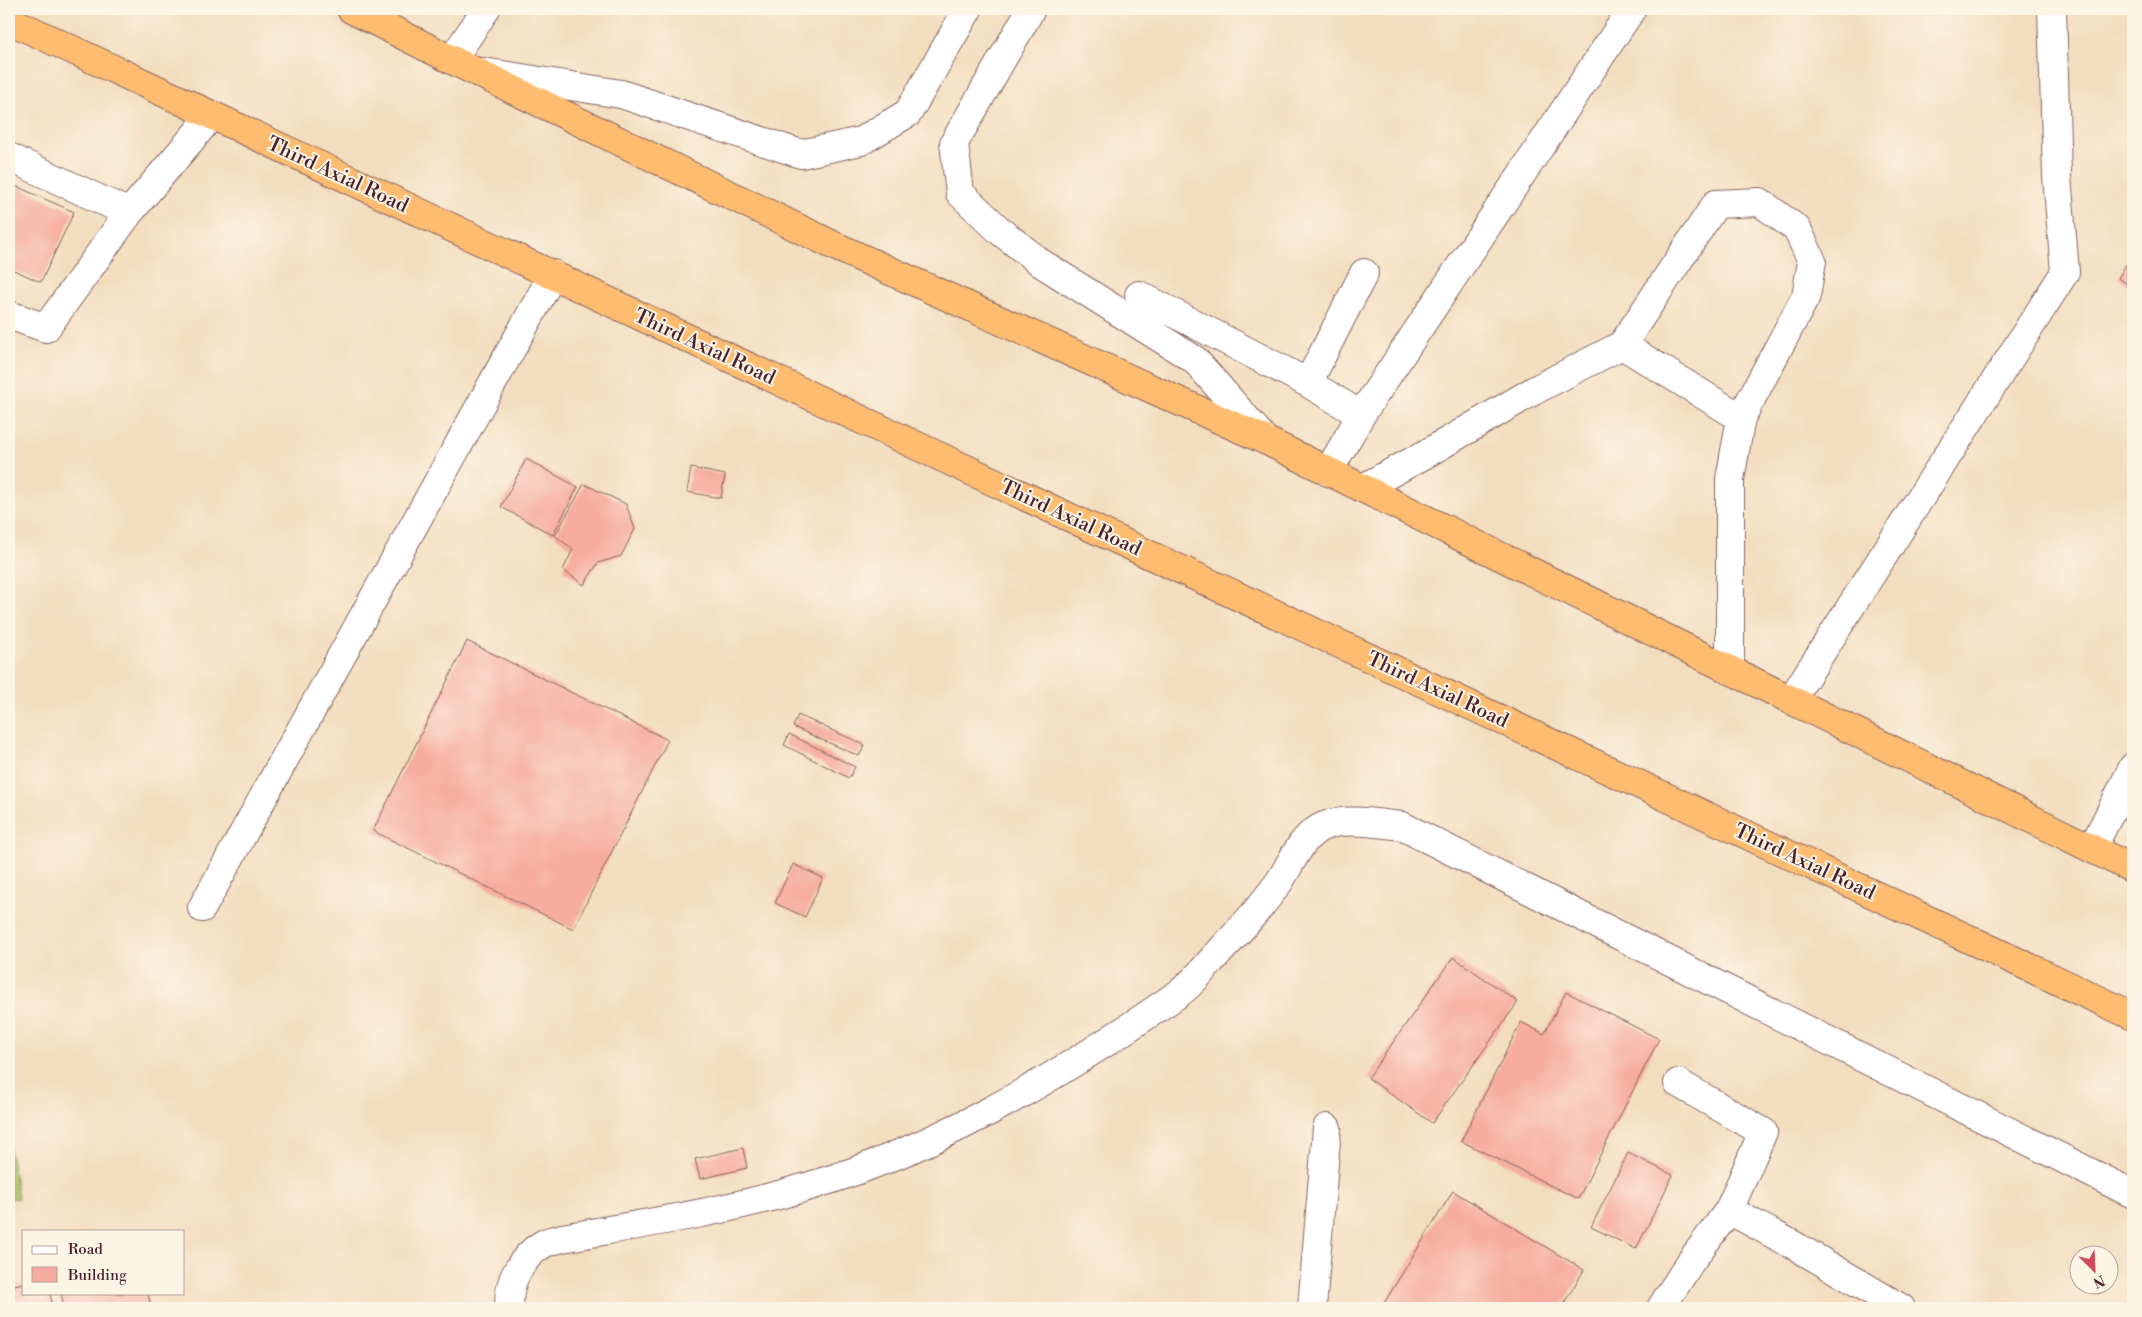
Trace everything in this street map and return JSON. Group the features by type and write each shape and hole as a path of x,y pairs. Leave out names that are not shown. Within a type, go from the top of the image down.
{"highway":[{"path":"362,11 463,65 835,246 1265,440 2133,869"},
{"name":"Third Axial Road","path":"9,20 2133,1016"}],"street":[{"path":"486,9 463,65 621,94 801,154 861,140 908,113 968,9"},
{"path":"1031,9 954,143 960,193 1000,231 1041,263 1195,360 1265,440"},
{"path":"1328,472 1361,415 1632,9"},
{"path":"1790,700 2065,272 2057,176 2052,9"},
{"path":"9,315 46,328 128,213 212,115"},
{"path":"9,157 128,213"},
{"path":"1363,488 1424,456 1535,390 1622,345 1716,204 1760,202 1797,229 1812,261 1806,296 1740,418 1730,479 1730,670"},
{"path":"1308,383 1364,273"},
{"path":"202,908 553,274"},
{"path":"1139,295 1308,383 1361,415"},
{"path":"1622,345 1740,418"},
{"path":"2092,849 2133,767"},
{"path":"510,1308 509,1298 515,1275 527,1256 544,1244 562,1238 703,1213 783,1194 851,1173 922,1145 1034,1088 1103,1046 1185,989 1241,930 1279,882 1306,838 1324,826 1343,822 1402,826 2133,1194"},
{"path":"1662,1308 1691,1262 1729,1210 1763,1132 1678,1083"},
{"path":"1312,1308 1327,1128"},
{"path":"1729,1210 1797,1247 1901,1308"}],"green space":[{"path":"9,1144 18,1198 9,1199"}],"building":[{"path":"9,183 74,212 41,282 9,268"},
{"path":"2133,253 2133,288 2118,278"},
{"path":"526,459 578,487 553,535 501,507"},
{"path":"691,468 725,475 721,498 687,492"},
{"path":"584,484 626,504 635,529 621,556 598,563 584,585 563,570 573,549 555,536"},
{"path":"467,641 668,740 573,929 373,831"},
{"path":"798,715 865,745 859,756 793,727"},
{"path":"789,734 855,767 849,778 784,745"},
{"path":"793,864 823,878 805,917 775,903"},
{"path":"1453,957 1518,1002 1432,1123 1368,1078"},
{"path":"1566,992 1659,1039 1578,1199 1461,1141 1521,1022 1544,1034"},
{"path":"743,1148 747,1168 700,1179 695,1159"},
{"path":"1628,1153 1673,1175 1636,1249 1591,1227"},
{"path":"1453,1191 1584,1270 1561,1308 1381,1308"},
{"path":"22,1283 22,1294 50,1294 53,1308 9,1308 9,1286"},
{"path":"61,1294 148,1294 151,1308 64,1308"}]}
